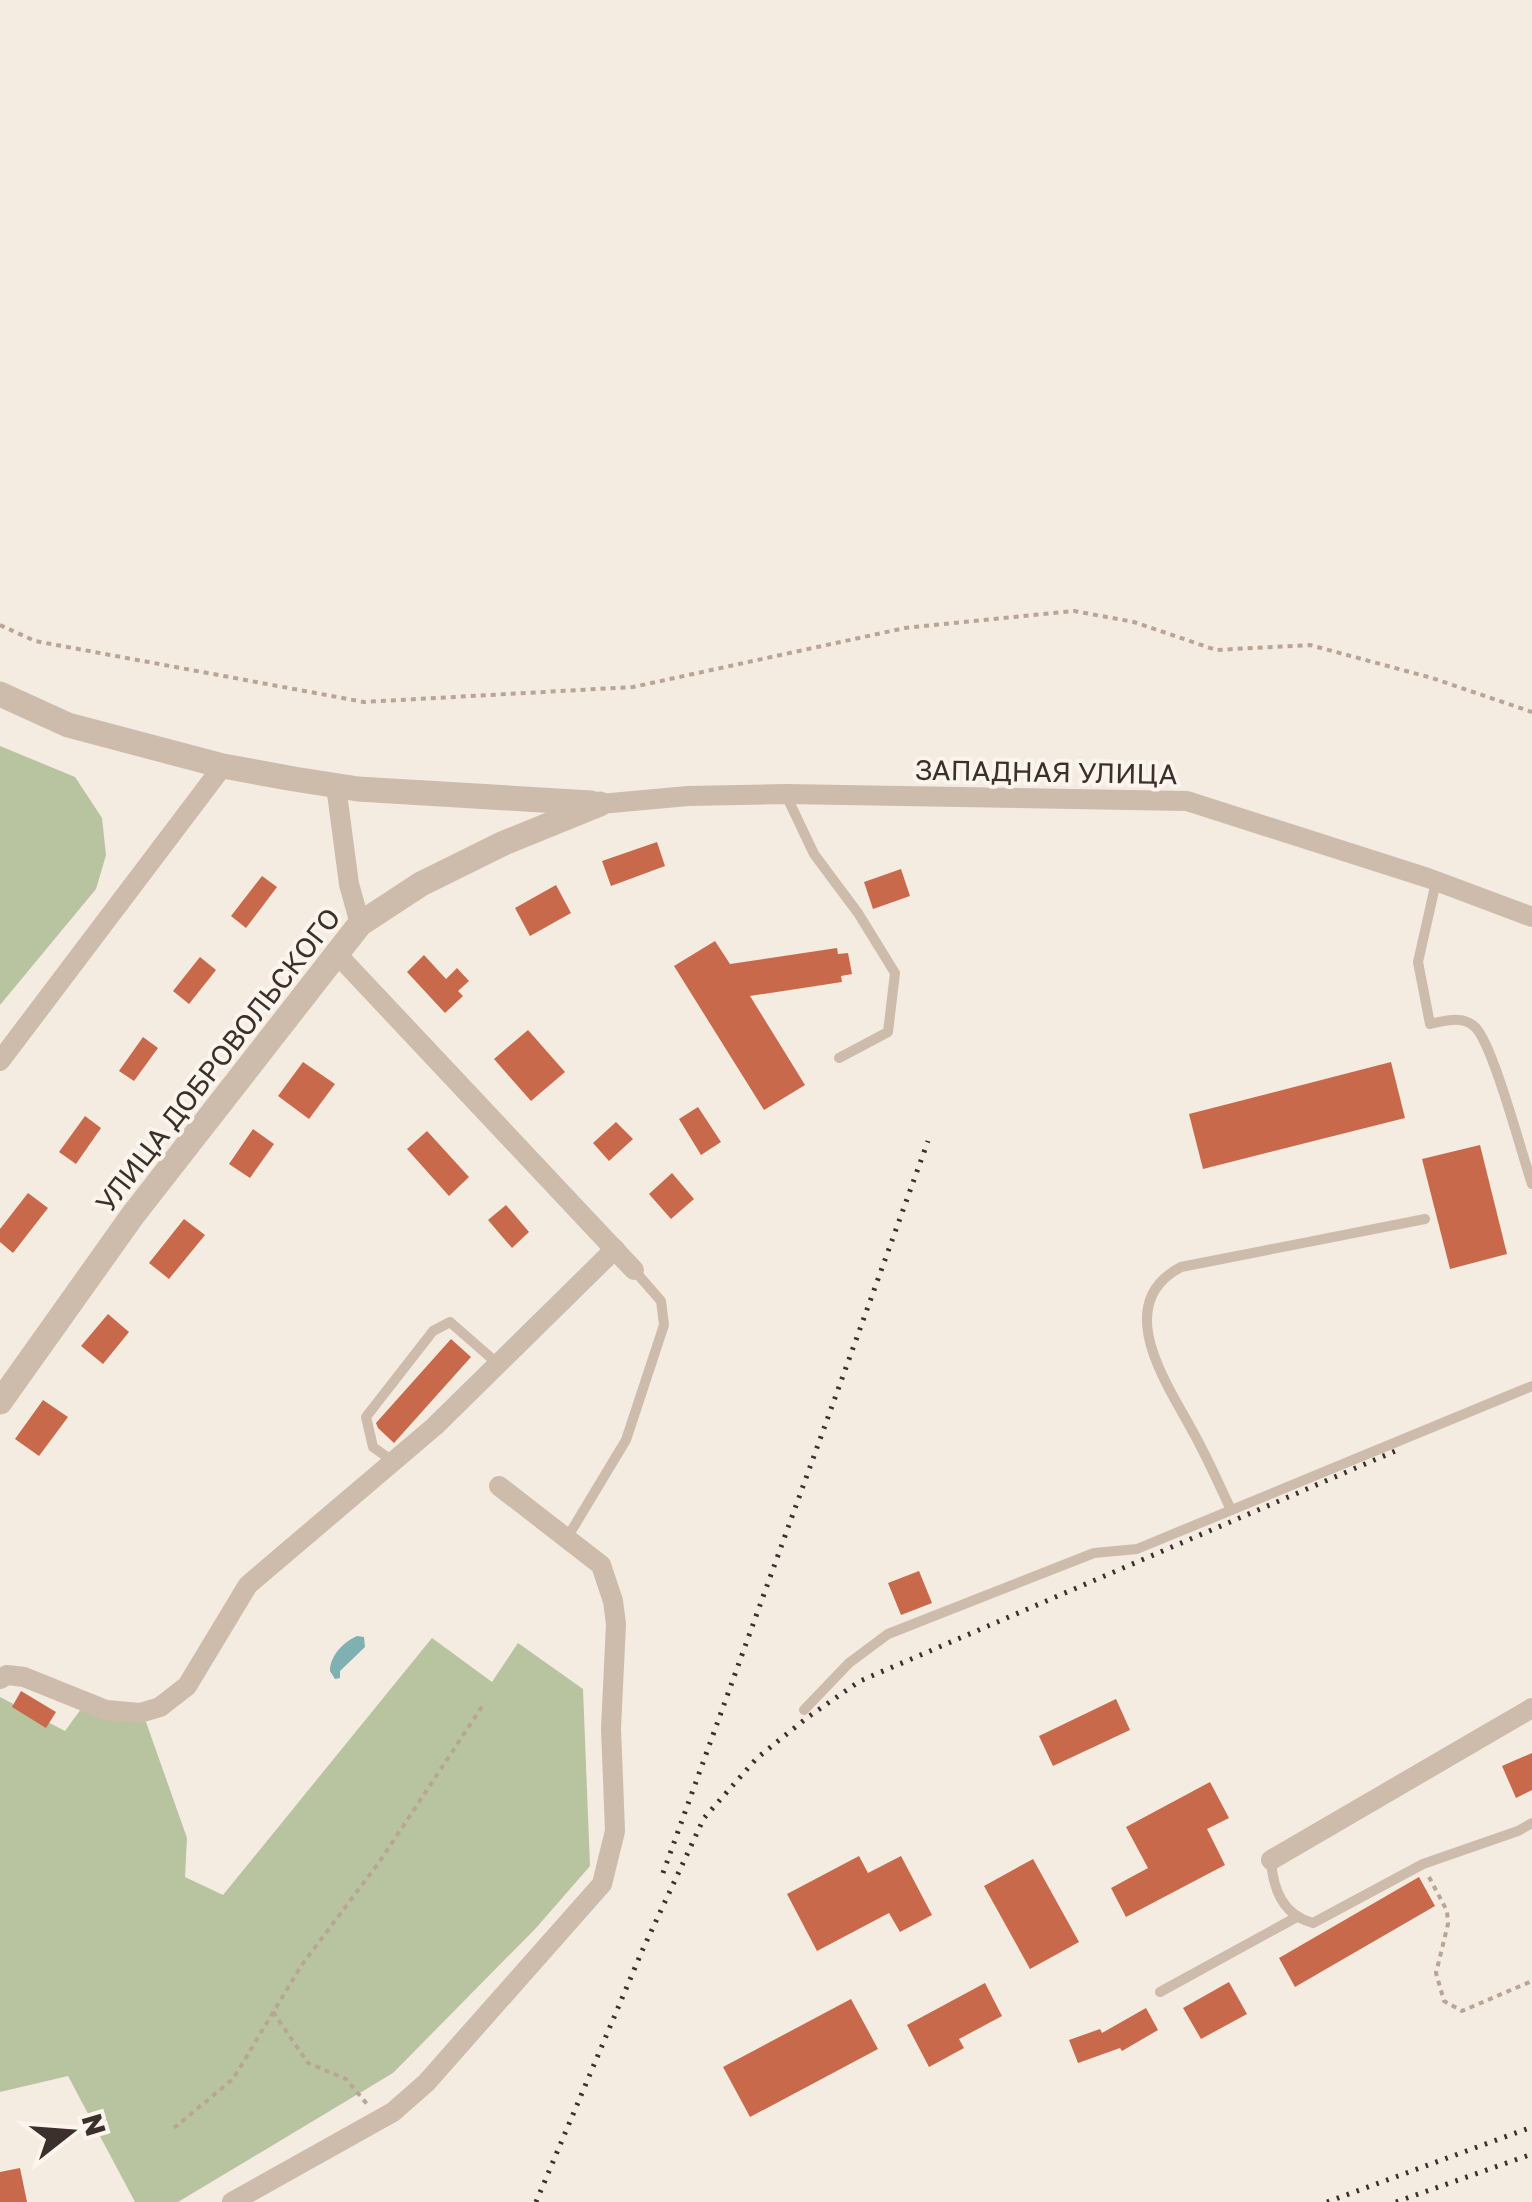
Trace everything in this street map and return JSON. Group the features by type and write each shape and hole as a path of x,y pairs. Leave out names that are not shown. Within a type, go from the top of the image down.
{"street":[{"path":"0,694 68,726 223,766 336,786 600,804"},
{"path":"0,1061 223,766"},
{"path":"336,786 349,884 360,924"},
{"name":"ЗАПАДНАЯ УЛИЦА","path":"600,804 688,796 786,794 1187,801 1532,917"},
{"name":"УЛИЦА ДОБРОВОЛЬСКОГО","path":"0,1402 133,1214 334,952 360,924 421,884 504,843 600,804"},
{"path":"334,952 634,1270"},
{"path":"0,1678 24,1677 106,1710 140,1713 160,1706 187,1686 248,1585 394,1462 615,1249"},
{"path":"232,2202 380,2119 426,2083 602,1884 615,1831 611,1728 616,1624 613,1601 601,1564 500,1486"},
{"path":"1271,1860 1532,1708"}],"lane":[{"path":"786,794 814,854 895,973 888,1032 839,1058"},
{"path":"1436,882 1418,962 1430,1024 1459,1018 1476,1028 1489,1053 1532,1184"},
{"path":"1231,1510 1159,1372 1146,1331 1152,1297 1165,1276 1181,1268 1425,1219"},
{"path":"567,1538 626,1440 664,1325 661,1301 634,1270"},
{"path":"394,1462 373,1448 366,1416 433,1331 450,1322 498,1364"},
{"path":"804,1710 848,1663 888,1634 1094,1553 1137,1549 1532,1386"},
{"path":"1271,1860 1280,1900 1295,1918 1313,1923 1422,1864 1532,1823"},
{"path":"1160,1992 1295,1918"}],"path":[{"path":"0,625 35,641 364,702 633,686 905,628 1074,611 1134,622 1216,650 1310,645 1432,678 1532,712"},
{"path":"174,2128 233,2078 301,1966 380,1861 483,1704"},
{"path":"1422,1864 1447,1910 1448,1924 1436,1973 1444,2001 1462,2011 1532,1981"},
{"path":"273,2012 308,2063 346,2080 380,2119"}],"green space":[{"path":"0,746 75,777 102,818 106,855 96,889 0,1005"},
{"path":"432,1638 492,1682 518,1643 583,1689 590,1866 536,1928 393,2073 178,2202 135,2202 68,2076 0,2092 0,1697 65,1731 81,1709 146,1722 187,1838 185,1877 223,1895"}],"water":[{"path":"357,1636 364,1637 365,1647 335,1679 330,1671 335,1654"}],"building":[{"path":"657,842 665,866 611,886 602,861"},
{"path":"901,869 910,896 873,909 864,882"},
{"path":"262,876 277,887 246,928 231,916"},
{"path":"556,885 571,913 530,936 515,908"},
{"path":"715,941 730,964 837,948 838,954 848,953 852,974 841,976 842,982 750,996 805,1085 764,1110 674,966"},
{"path":"424,955 446,979 457,968 469,981 458,991 463,996 445,1013 407,972"},
{"path":"200,957 216,970 189,1004 173,991"},
{"path":"528,1030 565,1072 531,1101 494,1059"},
{"path":"143,1037 158,1048 134,1081 119,1071"},
{"path":"303,1062 335,1084 309,1119 278,1096"},
{"path":"1391,1062 1405,1118 1203,1169 1189,1114"},
{"path":"698,1107 721,1142 701,1155 679,1119"},
{"path":"85,1116 101,1128 76,1164 59,1152"},
{"path":"616,1122 633,1139 609,1161 593,1143"},
{"path":"253,1129 274,1144 250,1178 229,1164"},
{"path":"427,1131 469,1177 449,1196 407,1149"},
{"path":"1480,1145 1507,1254 1450,1269 1422,1159"},
{"path":"672,1173 694,1199 671,1219 649,1194"},
{"path":"28,1193 48,1208 13,1253 0,1242 0,1229"},
{"path":"506,1205 529,1232 512,1248 488,1220"},
{"path":"184,1219 205,1235 169,1279 149,1263"},
{"path":"108,1314 129,1332 103,1364 81,1346"},
{"path":"451,1339 471,1357 394,1443 376,1423"},
{"path":"43,1400 68,1417 39,1456 15,1439"},
{"path":"919,1571 932,1603 901,1615 888,1583"},
{"path":"21,1691 56,1712 46,1728 12,1707"},
{"path":"1116,1699 1130,1730 1053,1766 1039,1736"},
{"path":"1532,1753 1532,1790 1516,1798 1502,1766"},
{"path":"1210,1782 1229,1818 1207,1829 1225,1865 1126,1917 1111,1888 1148,1868 1126,1827"},
{"path":"859,1856 868,1873 901,1856 932,1915 900,1932 889,1913 817,1951 787,1894"},
{"path":"1033,1859 1079,1942 1030,1969 984,1886"},
{"path":"1419,1877 1435,1906 1295,1987 1279,1958"},
{"path":"1229,1982 1247,2014 1201,2039 1183,2008"},
{"path":"985,1983 1002,2016 959,2039 964,2048 929,2067 907,2025"},
{"path":"851,1999 878,2049 750,2117 723,2067"},
{"path":"1146,2008 1158,2030 1122,2051 1120,2048 1078,2063 1069,2040 1100,2029 1102,2033"},
{"path":"20,2168 27,2202 0,2202 0,2172"}],"railway":[{"path":"663,1873 928,1141"},
{"path":"536,2202 642,1951 704,1818 757,1758 860,1681 1400,1449"},
{"path":"1327,2202 1532,2127"},
{"path":"1396,2202 1532,2154"}]}
